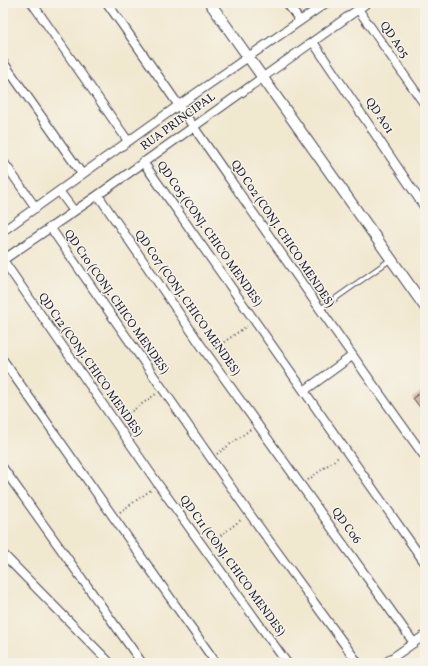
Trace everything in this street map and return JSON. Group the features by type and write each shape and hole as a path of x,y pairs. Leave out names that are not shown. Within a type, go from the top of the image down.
{"street":[{"path":"32,3 128,141"},
{"name":"QD C02 (CONJ. CHICO MENDES)","path":"106,3 179,104 319,310 425,457"},
{"path":"210,3 425,307"},
{"path":"287,3 300,21"},
{"name":"RUA PRINCIPAL","path":"3,231 179,104 326,3"},
{"name":"RUA PRINCIPAL","path":"3,260 98,195 193,125 367,3"},
{"name":"QD A05","path":"358,9 425,105"},
{"name":"QD A01","path":"313,42 424,207"},
{"path":"3,62 82,174"},
{"path":"3,161 36,208"},
{"name":"QD C05 (CONJ. CHICO MENDES)","path":"143,162 425,563"},
{"path":"59,191 74,211"},
{"name":"QD C07 (CONJ. CHICO MENDES)","path":"98,195 207,354 258,424"},
{"name":"QD C10 (CONJ. CHICO MENDES)","path":"50,227 162,390 358,663"},
{"name":"QD C12 (CONJ. CHICO MENDES)","path":"3,260 158,484"},
{"path":"304,391 352,356"},
{"path":"3,360 216,663"},
{"name":"QD C06","path":"258,424 414,643"},
{"path":"3,468 142,663"},
{"name":"QD C11 (CONJ. CHICO MENDES)","path":"158,484 287,663"},
{"path":"3,554 110,663"},
{"path":"385,663 425,635"}],"lane":[{"path":"319,310 391,259"}],"path":[{"path":"207,354 254,321"},
{"path":"116,422 162,390"},
{"path":"211,459 258,424"},
{"path":"301,485 346,452"},
{"path":"114,517 158,484"},
{"path":"204,548 249,513"}],"building":[{"path":"425,389 425,414 413,398"}]}
